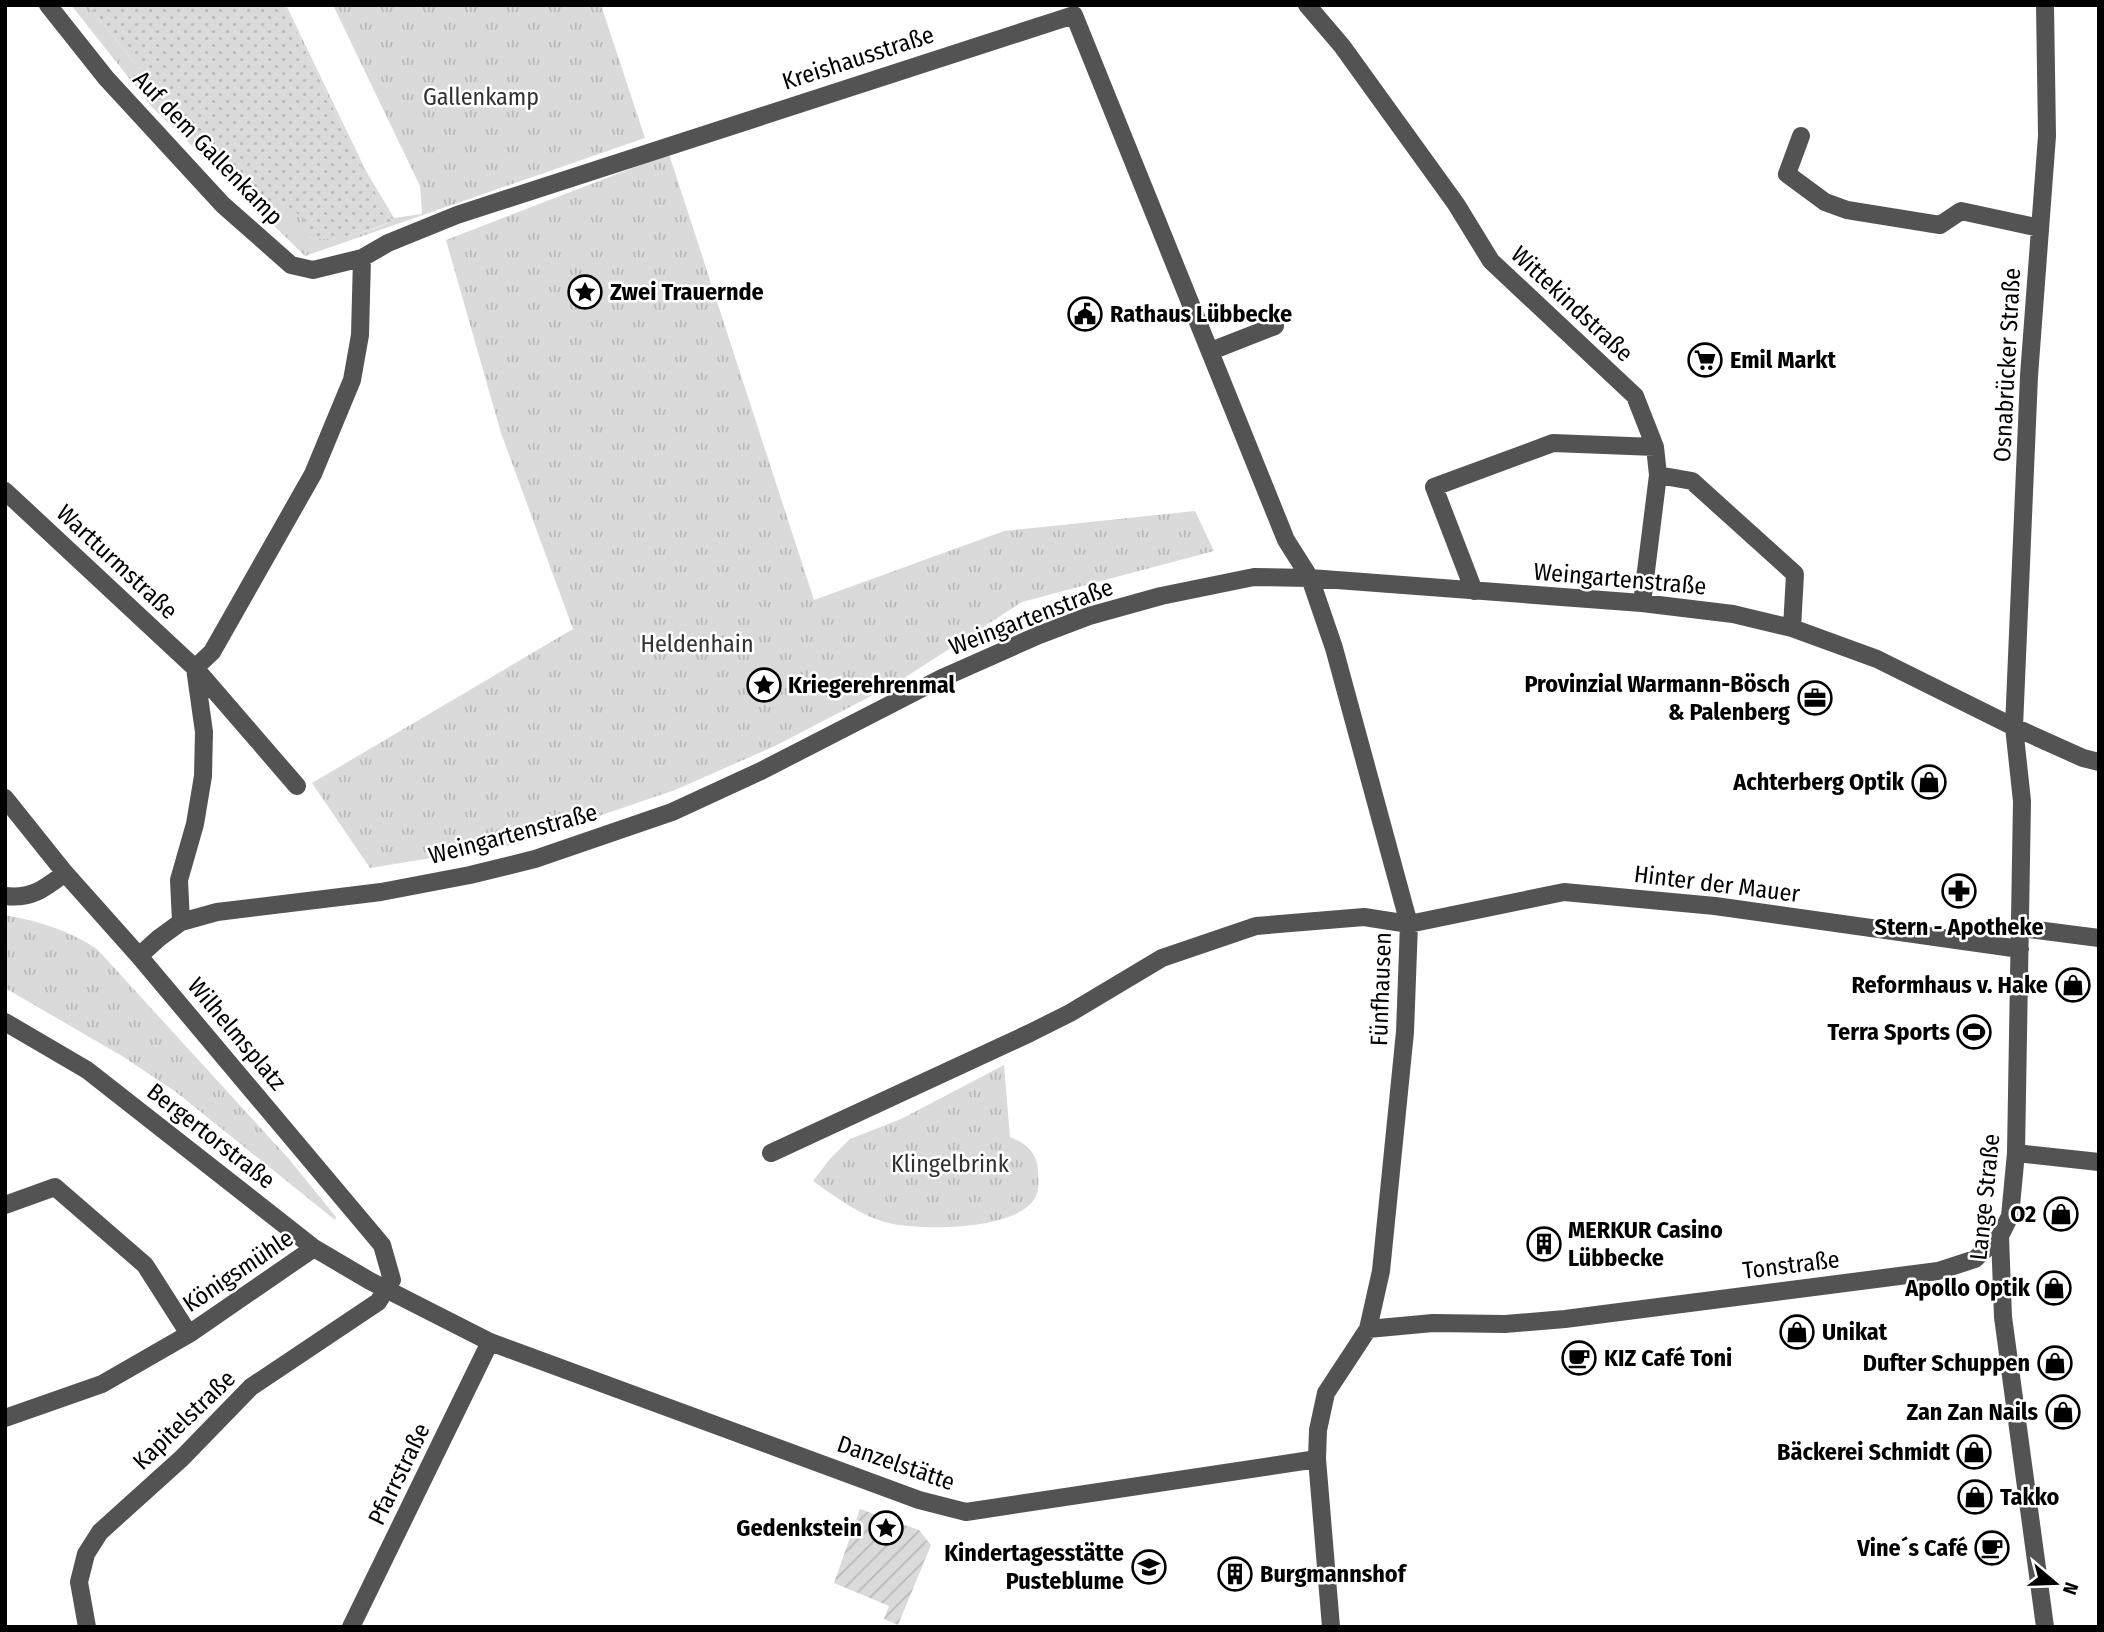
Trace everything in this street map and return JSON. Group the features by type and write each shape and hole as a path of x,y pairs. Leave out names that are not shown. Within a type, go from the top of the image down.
{"street":[{"name":"Auf dem Gallenkamp","path":"48,5 106,78 223,205 290,265 313,271 362,258"},
{"name":"Wittekindstraße","path":"1307,5 1342,46 1448,192 1491,261 1635,396 1655,447 1658,475 1642,603"},
{"name":"Osnabrücker Straße","path":"2014,727 2028,389 2046,136 2045,5"},
{"name":"Kreishausstraße","path":"362,258 388,243 457,215 1074,15 1286,540 1310,578"},
{"path":"1801,136 1787,174 1825,202 1847,209 1940,225 1961,211 2040,228"},
{"path":"181,922 179,880 195,824 203,776 204,732 195,668 212,652 313,474 352,380 360,335 362,258"},
{"path":"1210,351 1275,326"},
{"path":"1474,591 1434,487 1553,443 1655,447"},
{"path":"1658,475 1692,481 1795,574 1792,628"},
{"name":"Wartturmstraße","path":"5,491 195,668 297,786"},
{"name":"Weingartenstraße","path":"139,956 181,922 218,912 381,892 535,859 672,812 761,771 940,678 1039,635 1089,616 1161,596 1254,577 1310,578 1642,603 1733,614 1792,628 1877,659 2014,727 2083,758 2099,762"},
{"name":"Fünfhausen","path":"1310,578 1334,648 1409,924 1405,1032 1394,1153 1381,1271 1368,1329"},
{"name":"Lange Straße","path":"2014,727 2022,801 2016,1153 2010,1216 2000,1236 2003,1317 2045,1627"},
{"name":"Wilhelmsplatz","path":"5,798 65,873 139,956 382,1245 392,1280 386,1289"},
{"path":"5,896 22,898 43,890 65,873"},
{"name":"Hinter der Mauer","path":"1409,924 1564,892 1715,906 2021,949"},
{"path":"771,1153 1040,1028 1162,958 1256,926 1364,917 1409,924"},
{"path":"2021,928 2099,939"},
{"name":"Bergertorstraße","path":"5,1022 88,1070 314,1248 386,1289"},
{"path":"2016,1153 2099,1163"},
{"path":"5,1205 55,1187 145,1265 189,1334"},
{"name":"Tonstraße","path":"1368,1329 1433,1323 1505,1324 1565,1319 1938,1271 1975,1259 2000,1236"},
{"name":"Königsmühle","path":"5,1418 102,1384 189,1334 314,1248"},
{"name":"Danzelstätte","path":"386,1289 490,1342 919,1500 965,1512 1317,1459"},
{"name":"Kapitelstraße","path":"87,1627 79,1582 86,1554 100,1532 182,1458 251,1387 378,1302 386,1289"},
{"path":"1331,1627 1317,1459 1318,1430 1326,1393 1368,1329"},
{"name":"Pfarrstraße","path":"351,1627 490,1342"}],"green space":[{"name":"Gallenkamp","path":"71,5 88,5 155,88 168,88 177,93 182,110 179,118 268,201 290,208 304,219 308,237 339,238 393,221 367,179 284,5 366,171 394,218 422,214 420,186 333,5 601,5 645,138 305,256 152,107"},
{"path":"88,5 284,5 367,179 393,221 340,238 308,237 289,208 268,201 178,118 168,88 155,88"},
{"name":"Heldenhain","path":"669,154 814,600 1004,531 1195,511 1214,551 1022,602 898,682 775,746 675,790 517,844 370,868 312,783 573,629 501,433 446,240"},
{"path":"5,915 53,927 97,949 289,1159 336,1217 335,1220 176,1092 122,1056 5,988"},
{"name":"Klingelbrink","path":"1004,1065 1010,1137 1030,1150 1037,1165 1038,1192 1025,1209 1009,1217 969,1226 908,1226 882,1221 861,1212 813,1181 850,1139 901,1119"},
{"path":"860,1509 919,1530 931,1545 898,1625 884,1619 889,1606 834,1583"}],"place":[{"name":"Zwei Trauernde","path":"585,292"},
{"name":"Rathaus Lübbecke","path":"1085,314"},
{"name":"Emil Markt","path":"1705,360"},
{"name":"Kriegerehrenmal","path":"764,685"},
{"name":"Provinzial Warmann-Bösch & Palenberg","path":"1815,698"},
{"name":"Achterberg Optik","path":"1929,782"},
{"name":"Stern - Apotheke","path":"1959,891"},
{"name":"Reformhaus v. Hake","path":"2073,985"},
{"name":"Terra Sports","path":"1974,1032"},
{"name":"O2","path":"2061,1214"},
{"name":"MERKUR Casino Lübbecke","path":"1544,1244"},
{"name":"Apollo Optik","path":"2054,1288"},
{"name":"Unikat","path":"1797,1332"},
{"name":"KIZ Café Toni","path":"1579,1358"},
{"name":"Dufter Schuppen","path":"2055,1363"},
{"name":"Zan Zan Nails","path":"2063,1412"},
{"name":"Bäckerei Schmidt","path":"1974,1452"},
{"name":"Takko","path":"1975,1497"},
{"name":"Gedenkstein","path":"886,1528"},
{"name":"Vine´s Café","path":"1992,1548"},
{"name":"Kindertagesstätte Pusteblume","path":"1149,1567"},
{"name":"Burgmannshof","path":"1235,1574"}]}
